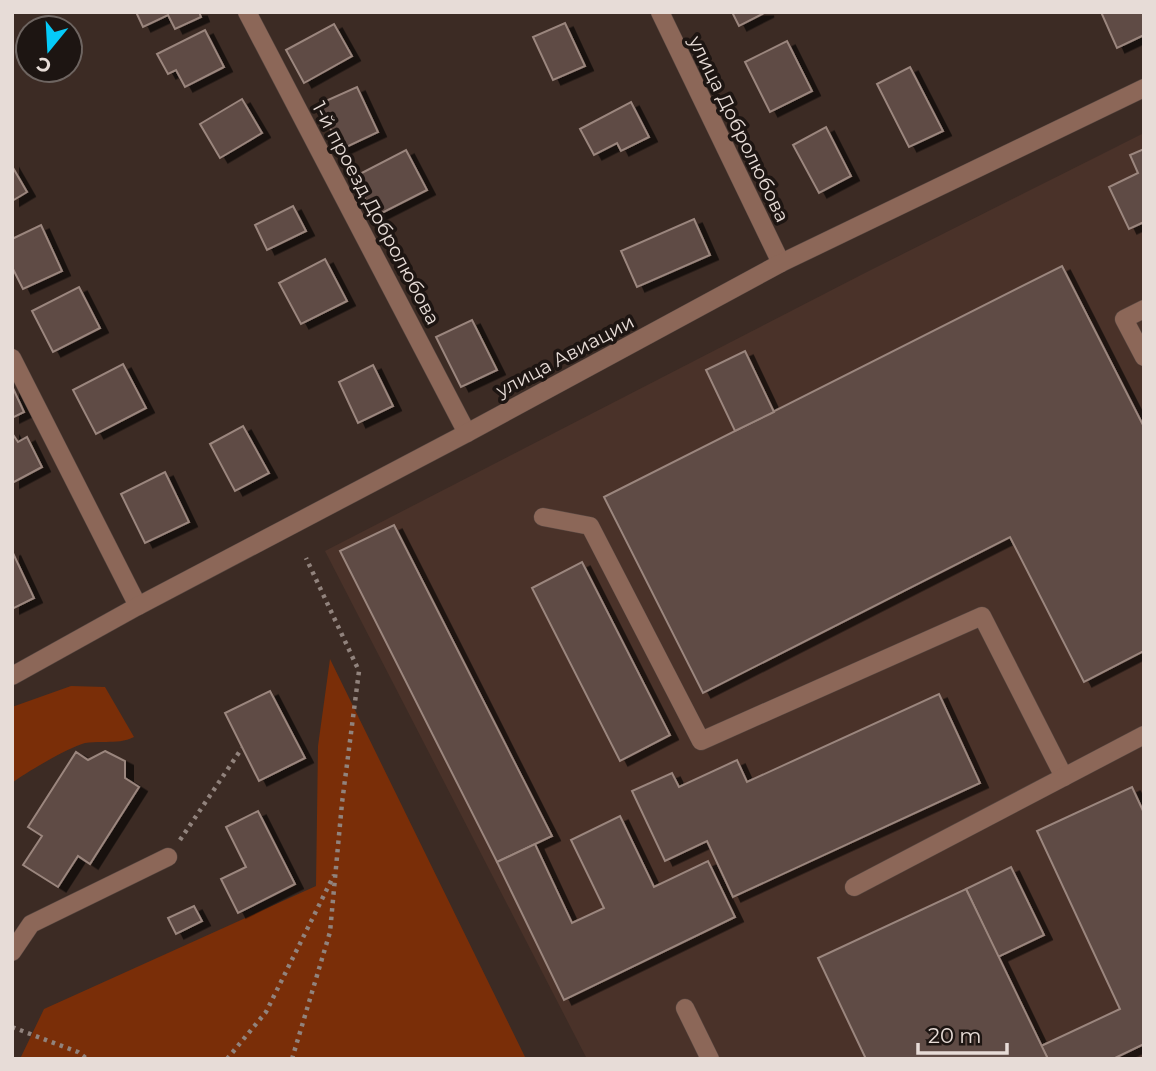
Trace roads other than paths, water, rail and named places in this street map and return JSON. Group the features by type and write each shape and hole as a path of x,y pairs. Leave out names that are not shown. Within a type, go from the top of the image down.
{"street":[{"name":"1-й проезд Добролюбова","path":"247,12 467,433"},
{"name":"улица Добролюбова","path":"660,12 781,263"},
{"name":"улица Авиации","path":"12,676 781,263 1144,88"},
{"path":"1144,309 1124,319 1144,357"},
{"path":"12,358 138,606"},
{"path":"543,517 590,526 701,741 982,616 1064,777"},
{"path":"853,887 1144,735"},
{"path":"12,952 31,924 169,857"},
{"path":"685,1008 709,1059"}]}
